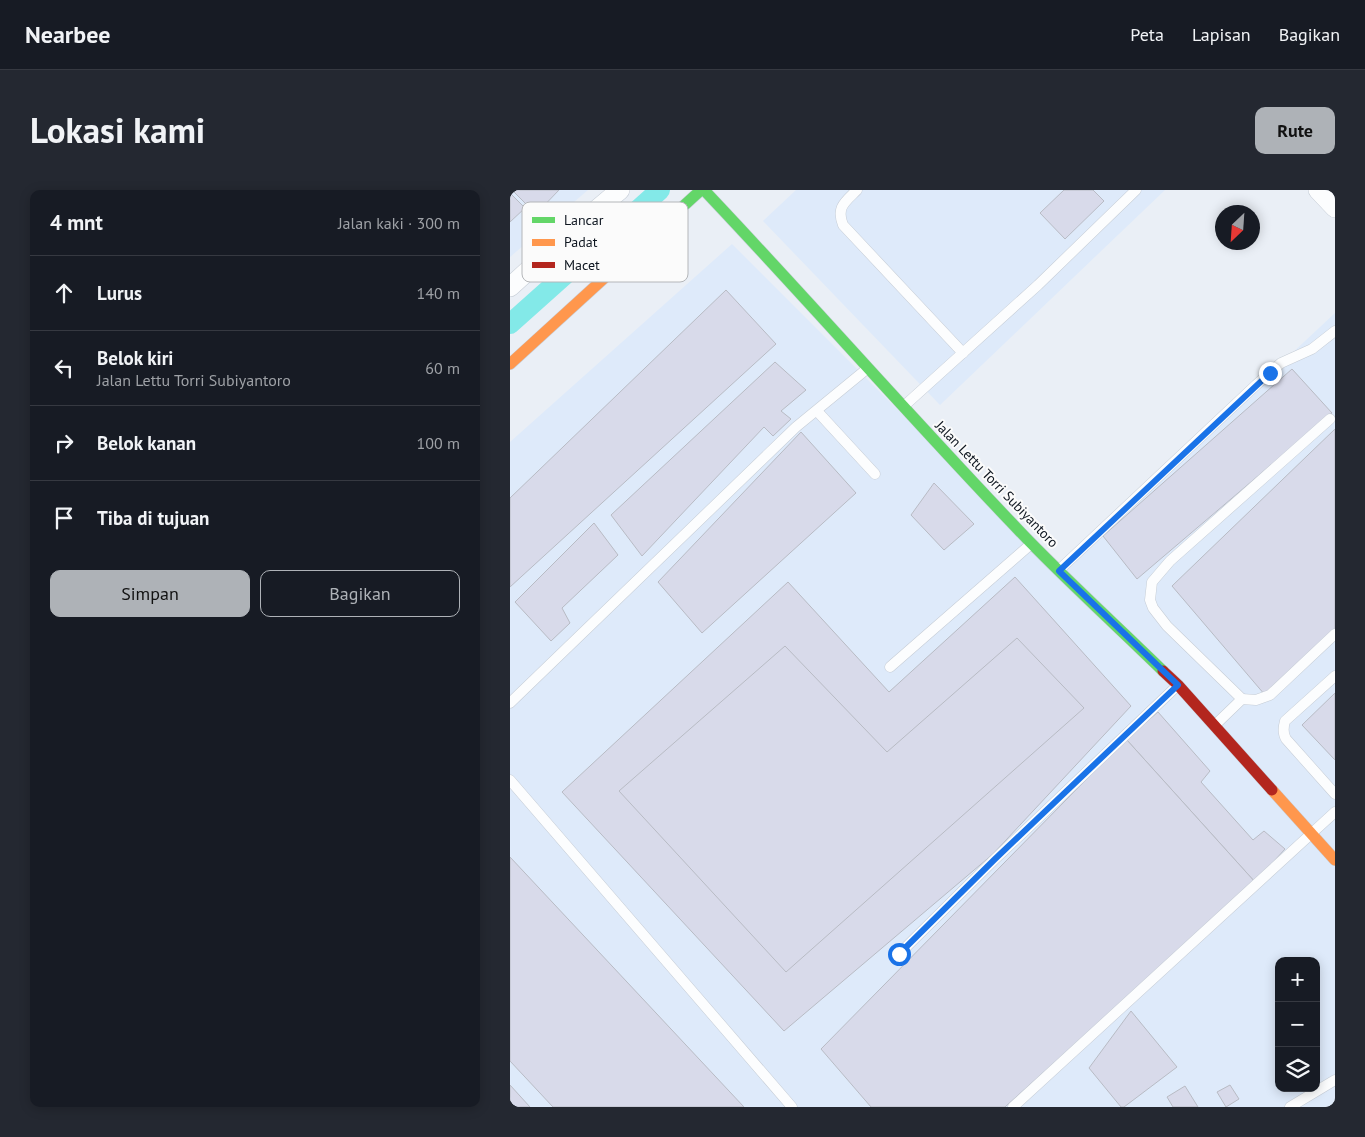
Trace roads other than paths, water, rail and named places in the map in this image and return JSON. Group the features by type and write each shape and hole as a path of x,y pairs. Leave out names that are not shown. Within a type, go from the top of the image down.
{"main road":[{"path":"688,203 702,190"},
{"name":"Jalan Lettu Torri Subiyantoro","path":"702,190 790,281 903,407 1032,543 1178,685 1335,860"},
{"path":"510,364 600,282"}],"street":[{"path":"606,202 620,190"},
{"path":"1318,190 1335,208"},
{"path":"510,287 522,276"}],"lane":[{"path":"857,190 840,209 843,225 963,353"},
{"path":"903,407 1038,285 1136,190"},
{"path":"1059,571 1281,363 1312,349 1335,330"},
{"path":"510,703 789,434 869,368"},
{"path":"817,411 875,474"},
{"path":"1330,419 1170,561 1152,582 1149,593 1153,608 1166,626 1242,699 1256,700 1270,695 1335,634"},
{"path":"890,668 1032,543"},
{"path":"1335,676 1285,721 1284,735 1335,794"},
{"path":"899,954 995,859 1178,685"},
{"path":"1214,725 1242,699"},
{"path":"510,780 792,1107"},
{"path":"1013,1107 1335,812"},
{"path":"1290,1107 1335,1080"}],"waterway":[{"path":"647,202 660,190"},
{"path":"510,324 557,282"}]}
